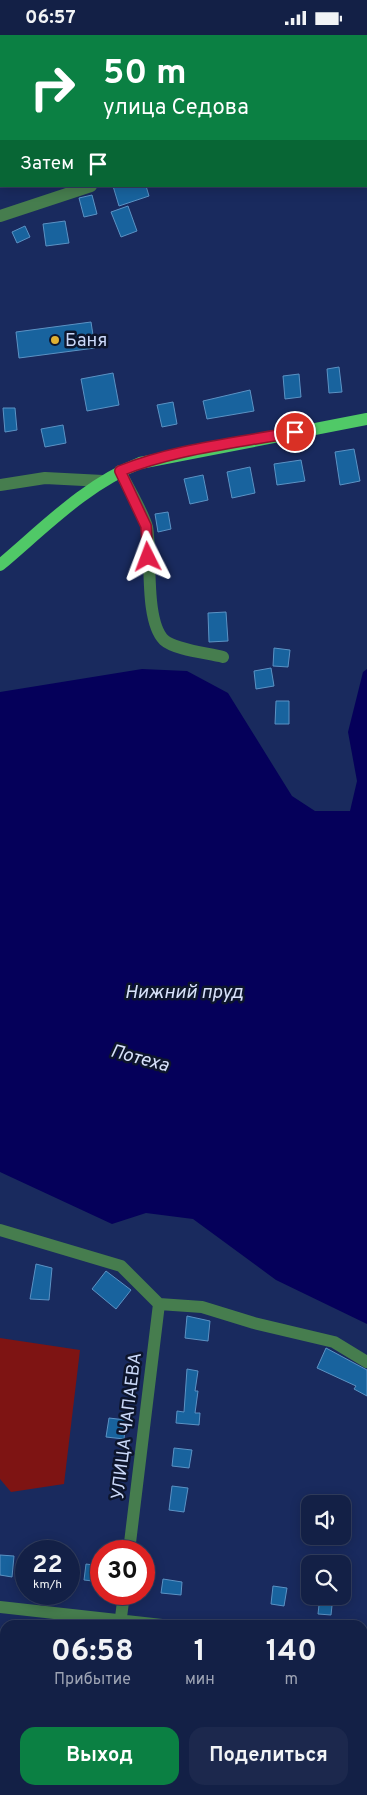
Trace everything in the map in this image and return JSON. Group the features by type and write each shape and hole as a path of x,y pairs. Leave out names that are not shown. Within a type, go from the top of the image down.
{"main road":[{"path":"0,565 74,502 103,481 120,471 140,463 367,419"}],"street":[{"path":"0,216 88,187"},
{"path":"120,471 146,526 154,616 159,632 164,640 172,645 223,657"},
{"path":"0,485 45,478 103,481"},
{"path":"0,1230 120,1266 159,1304 202,1307 254,1323 334,1342 367,1362"},
{"name":"УЛИЦА ЧАПАЕВА","path":"130,1540 159,1304"},
{"path":"120,1620 122,1605"},
{"path":"0,1607 98,1620"}],"shaded area":[{"path":"0,1338 80,1350 64,1484 11,1492 0,1479"}],"water":[{"name":"Нижний пруд","path":"142,669 187,671 228,693 292,796 315,811 350,811 357,781 348,732 363,672 367,669 367,1324 276,1280 193,1219 146,1213 112,1224 0,1172 0,692"}],"building":[{"path":"113,187 146,187 149,196 119,206"},
{"path":"92,195 97,214 84,217 79,198"},
{"path":"128,206 137,231 121,237 111,212"},
{"path":"65,221 69,243 46,246 43,224"},
{"path":"25,226 30,237 17,243 12,232"},
{"name":"Баня","path":"91,322 95,348 19,358 16,332"},
{"path":"339,367 342,392 329,393 327,369"},
{"path":"113,373 119,405 87,411 81,379"},
{"path":"299,374 301,397 285,399 283,376"},
{"path":"250,390 254,411 207,419 203,401"},
{"path":"173,402 177,424 162,427 157,405"},
{"path":"3,408 15,408 17,430 5,432"},
{"path":"63,425 66,443 45,447 41,429"},
{"path":"354,449 360,481 340,485 335,452"},
{"path":"301,460 305,481 277,485 274,464"},
{"path":"250,467 255,493 232,498 227,472"},
{"path":"203,475 208,500 190,504 184,479"},
{"path":"168,512 171,529 158,532 155,514"},
{"path":"226,612 228,641 209,642 208,613"},
{"path":"274,648 290,650 288,667 273,666"},
{"path":"271,668 274,686 256,689 254,671"},
{"path":"276,701 289,701 289,724 275,724"},
{"path":"36,1264 52,1268 49,1300 30,1299"},
{"path":"106,1271 131,1290 116,1309 92,1289"},
{"path":"187,1316 210,1321 208,1341 185,1338"},
{"path":"326,1348 367,1370 367,1396 354,1389 356,1386 317,1368"},
{"path":"187,1369 198,1371 195,1391 198,1391 195,1413 200,1413 199,1425 176,1423 177,1411 184,1412"},
{"path":"109,1418 126,1420 124,1439 106,1437"},
{"path":"174,1448 192,1450 189,1468 172,1466"},
{"path":"172,1486 188,1488 184,1512 169,1510"},
{"path":"0,1555 14,1556 12,1577 0,1575"},
{"path":"86,1564 90,1565 90,1581 84,1580"},
{"path":"163,1579 182,1582 181,1595 161,1593"},
{"path":"273,1586 287,1588 284,1606 271,1604"},
{"path":"319,1605 332,1605 331,1615 318,1614"}],"place":[{"name":"Баня","path":"55,340"}],"route":[{"path":"148,557 146,526 120,471 140,463 169,456 295,432"}],"water label":[{"name":"Потеха","path":"140,1057"}]}
